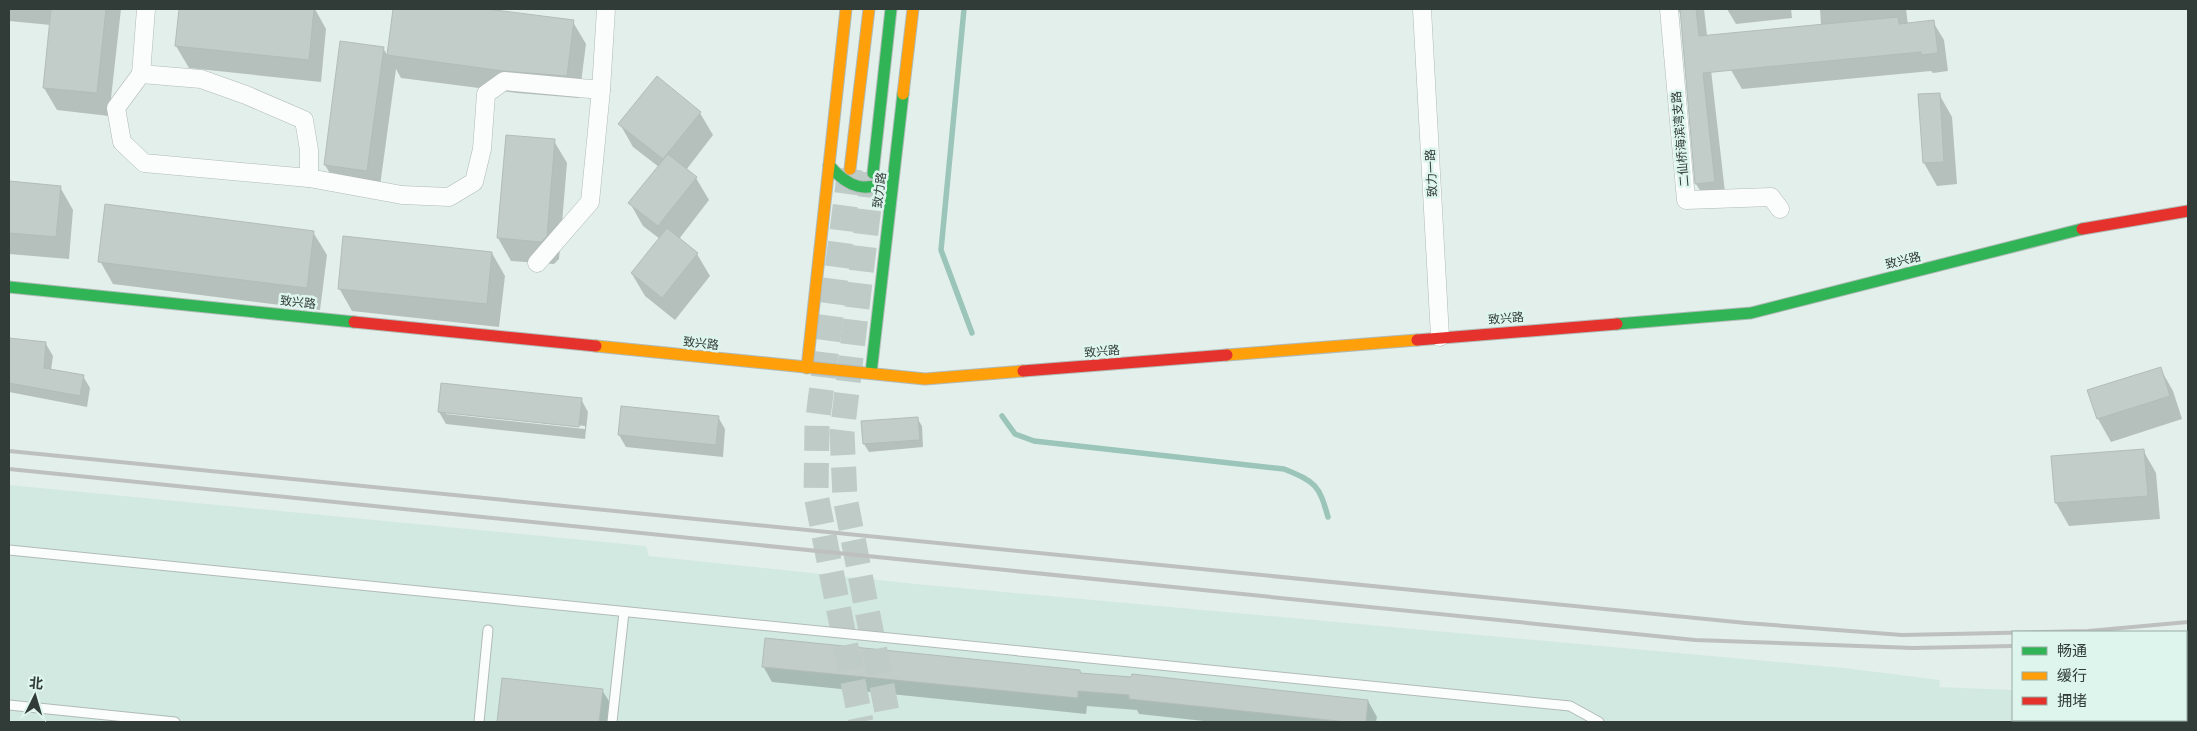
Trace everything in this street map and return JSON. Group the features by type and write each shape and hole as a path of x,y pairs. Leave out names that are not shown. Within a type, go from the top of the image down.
{"street":[{"path":"146,9 141,74 116,108 122,142 144,163 308,178 402,195 449,196 474,182 482,149 486,94 504,81 601,90"},
{"path":"538,263 590,202 601,90 606,9"},
{"path":"807,368 846,9"},
{"path":"850,169 869,9"},
{"name":"致力路","path":"873,173 891,9"},
{"name":"致力路","path":"871,373 913,9"},
{"name":"致力一路","path":"1422,9 1440,338"},
{"name":"二仙桥海滨湾支路","path":"1669,9 1686,200 1771,197 1780,209"},
{"path":"141,74 201,79 246,95 304,120 309,150 308,178"},
{"path":"829,166 837,176 846,182 860,187 881,185 895,173"},
{"name":"致兴路","path":"9,287 925,379 1752,313 2087,228 2188,211"}],"lane":[{"path":"9,550 1570,706 1599,722"},
{"path":"612,722 624,612"},
{"path":"479,722 488,630"},
{"path":"9,705 176,722"}],"shaded area":[{"path":"9,485 646,546 649,556 916,584 1844,668 1940,680 1939,687 2012,690 2012,721 2187,721 2188,698 2188,722 9,722"}],"building":[{"path":"51,9 106,9 97,93 43,88"},
{"path":"179,9 314,9 309,60 175,46"},
{"path":"393,9 487,9 574,20 567,76 503,71 387,55"},
{"path":"1680,9 1696,9 1699,36 1898,17 1899,24 1934,20 1938,53 1921,55 1921,52 1703,73 1715,182 1695,184"},
{"path":"340,41 384,47 367,171 324,165"},
{"path":"657,76 701,112 663,159 618,124"},
{"path":"1940,93 1944,162 1923,163 1918,94"},
{"path":"506,135 555,139 547,236 541,242 497,238"},
{"path":"668,154 697,177 658,226 628,203"},
{"path":"9,181 61,186 56,237 9,233"},
{"path":"105,204 314,231 307,288 98,262"},
{"path":"667,228 698,253 662,298 631,273"},
{"path":"343,236 492,252 487,304 338,289"},
{"path":"9,338 46,342 44,368 84,375 80,396 9,383"},
{"path":"2161,367 2170,396 2097,419 2087,390"},
{"path":"441,383 582,398 579,427 438,412"},
{"path":"621,406 719,416 716,445 618,435"},
{"path":"918,417 920,440 863,444 861,421"},
{"path":"2144,449 2148,496 2055,503 2051,456"},
{"path":"765,638 1080,670 1080,673 1131,677 1132,674 1368,700 1366,722 1347,722 1129,699 1129,695 1078,691 1078,698 762,667"},
{"path":"502,678 603,689 599,722 497,722"}],"waterway":[{"path":"964,9 941,250 972,333"},
{"path":"1002,416 1015,434 1034,441 1284,469 1303,477 1315,486 1322,498 1328,517"}],"tunnel":[{"path":"850,169 817,425 816,495 861,722"},
{"path":"873,173 842,433 845,498 889,722"}],"railway":[{"path":"9,451 1746,623 1902,635 2012,633"},
{"path":"9,469 1695,640 1913,648 2012,646"},
{"path":"2088,631 2188,622"}],"traffic: fast":[{"path":"873,173 891,9"},
{"path":"871,373 903,94"},
{"path":"829,165 843,179 858,186 875,186 892,176"},
{"path":"1617,324 1751,313 2082,229"},
{"path":"9,287 354,322"}],"traffic: slow":[{"path":"807,368 846,9"},
{"path":"850,169 869,9"},
{"path":"903,94 913,9"},
{"path":"1227,355 1417,340"},
{"path":"596,346 925,379 1023,371"}],"traffic: jam":[{"path":"2082,229 2188,211"},
{"path":"354,322 596,346"},
{"path":"1417,340 1617,324"},
{"path":"1023,371 1227,355"}]}
